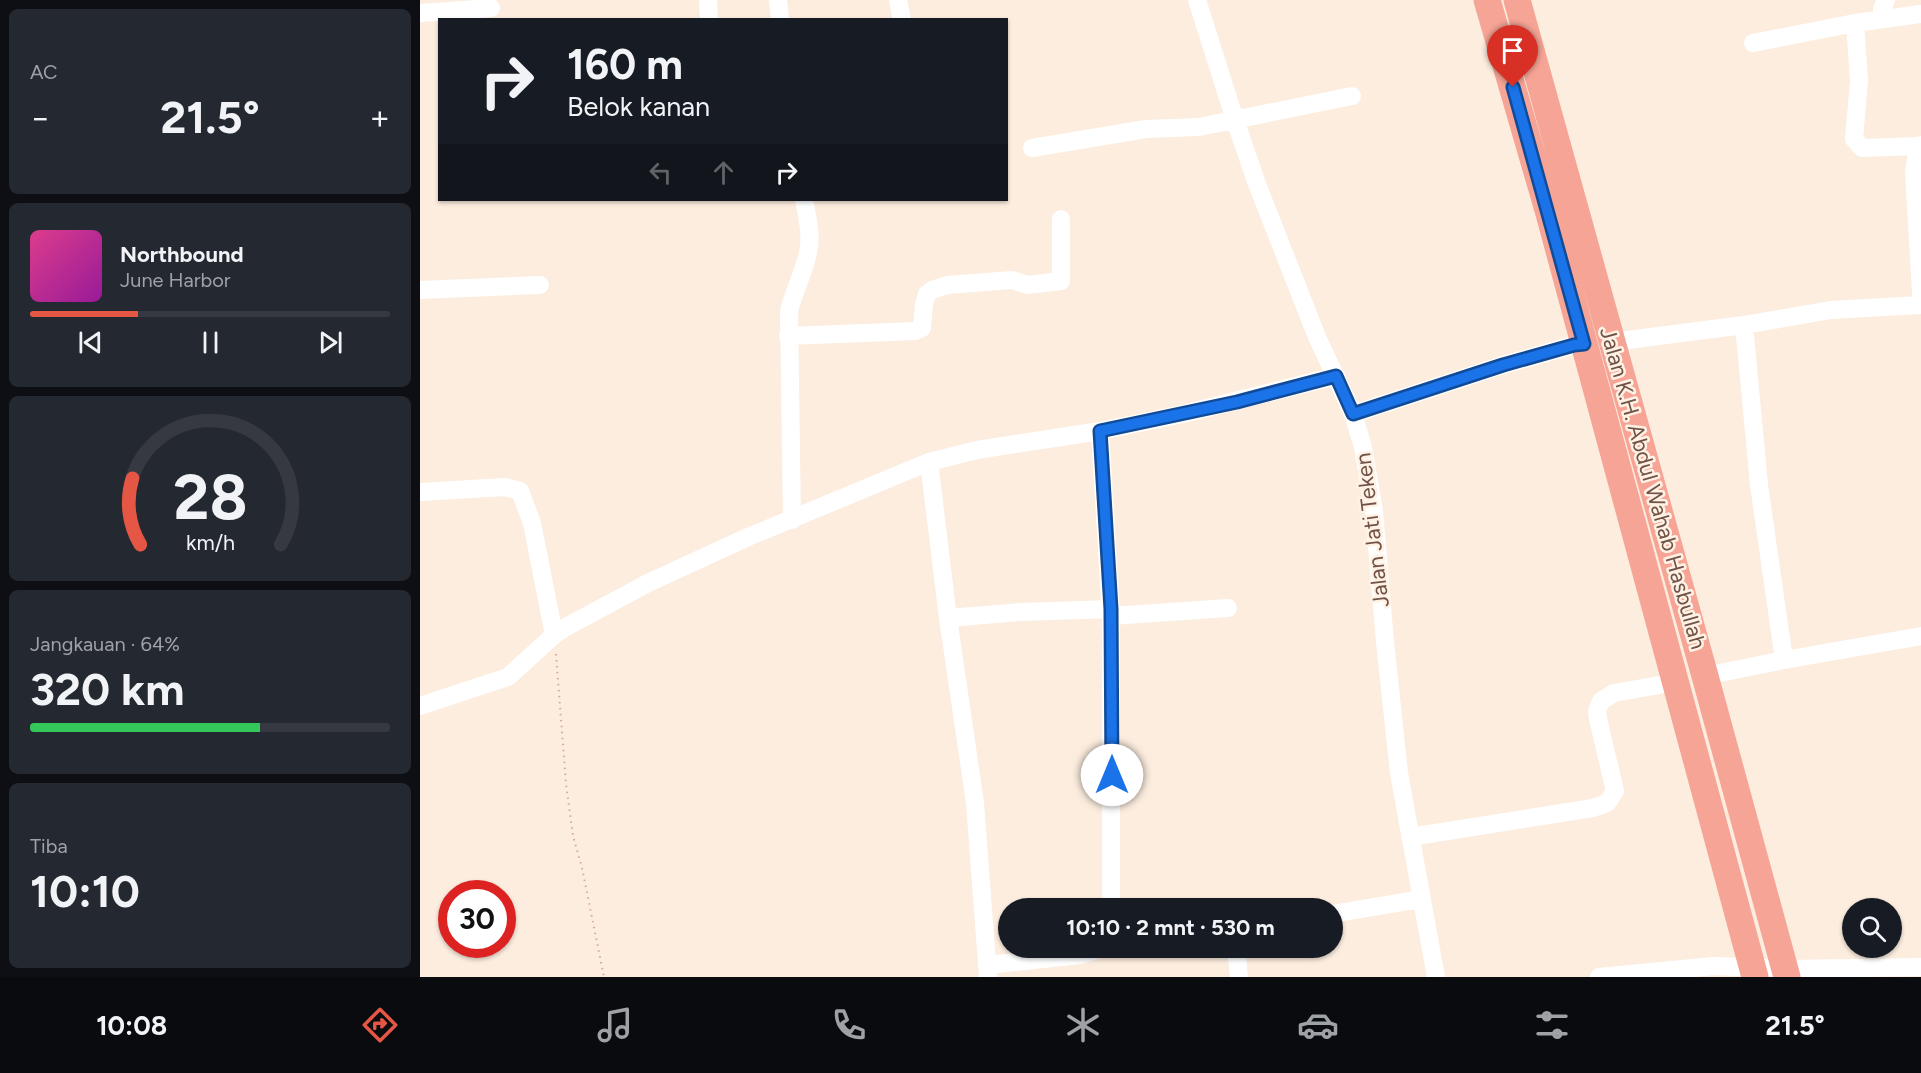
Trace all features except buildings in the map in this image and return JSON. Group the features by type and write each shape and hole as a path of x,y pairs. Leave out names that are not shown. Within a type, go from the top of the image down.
{"highway":[{"name":"Jalan K.H. Abdul Wahab Hasbullah","path":"1487,0 1538,175 1754,972"},
{"path":"1512,0 1535,93 1557,168 1555,178 1538,175"},
{"name":"Jalan K.H. Abdul Wahab Hasbullah","path":"1517,0 1786,973"},
{"path":"1573,199 1567,195 1559,197 1557,210 1581,306 1588,344 1587,354"}],"street":[{"path":"708,0 709,18"},
{"path":"778,0 780,18"},
{"path":"898,0 902,18"},
{"name":"Jalan Jati Teken","path":"1197,0 1235,120 1307,312 1353,414 1363,447 1371,487 1395,740 1436,977"},
{"path":"1882,19 1882,9 1886,0"},
{"path":"420,13 491,8"},
{"path":"1753,43 1855,23 1921,14"},
{"path":"1855,23 1859,81 1854,139 1862,148 1919,146 1914,172 1921,293"},
{"path":"1032,148 1146,129 1199,127 1352,96"},
{"path":"792,520 788,336 789,311 793,292 809,249 810,235 804,201"},
{"path":"788,336 915,331 922,328 924,304 927,294 932,290 947,285 1012,280 1027,285 1061,281 1061,219"},
{"path":"420,290 540,285"},
{"path":"1612,342 1744,326 1831,310 1921,305"},
{"path":"1744,326 1759,485 1784,660"},
{"path":"1353,414 1503,365 1574,345 1587,354"},
{"path":"420,706 508,677 554,635 648,584 748,537 929,462 977,450 1100,431 1237,402 1336,376"},
{"path":"1100,431 1111,613 1111,898"},
{"path":"929,462 948,618 975,803 988,971 1060,958"},
{"path":"420,492 505,487 520,491 532,523 554,635"},
{"path":"948,618 1020,612 1111,613 1228,608"},
{"path":"1705,676 1921,636"},
{"path":"1410,837 1593,808 1607,803 1615,791 1598,719 1597,711 1601,701 1614,693 1676,682"},
{"path":"1343,912 1421,899"},
{"path":"1237,958 1239,977"},
{"path":"1599,977 1714,971 1786,973 1921,967"}],"path":[{"path":"554,635 566,784 573,836 582,868 604,977"}],"route":[{"path":"1112,775 1111,609 1100,431 1237,402 1336,376 1353,414 1503,365 1584,344 1513,87"}]}
